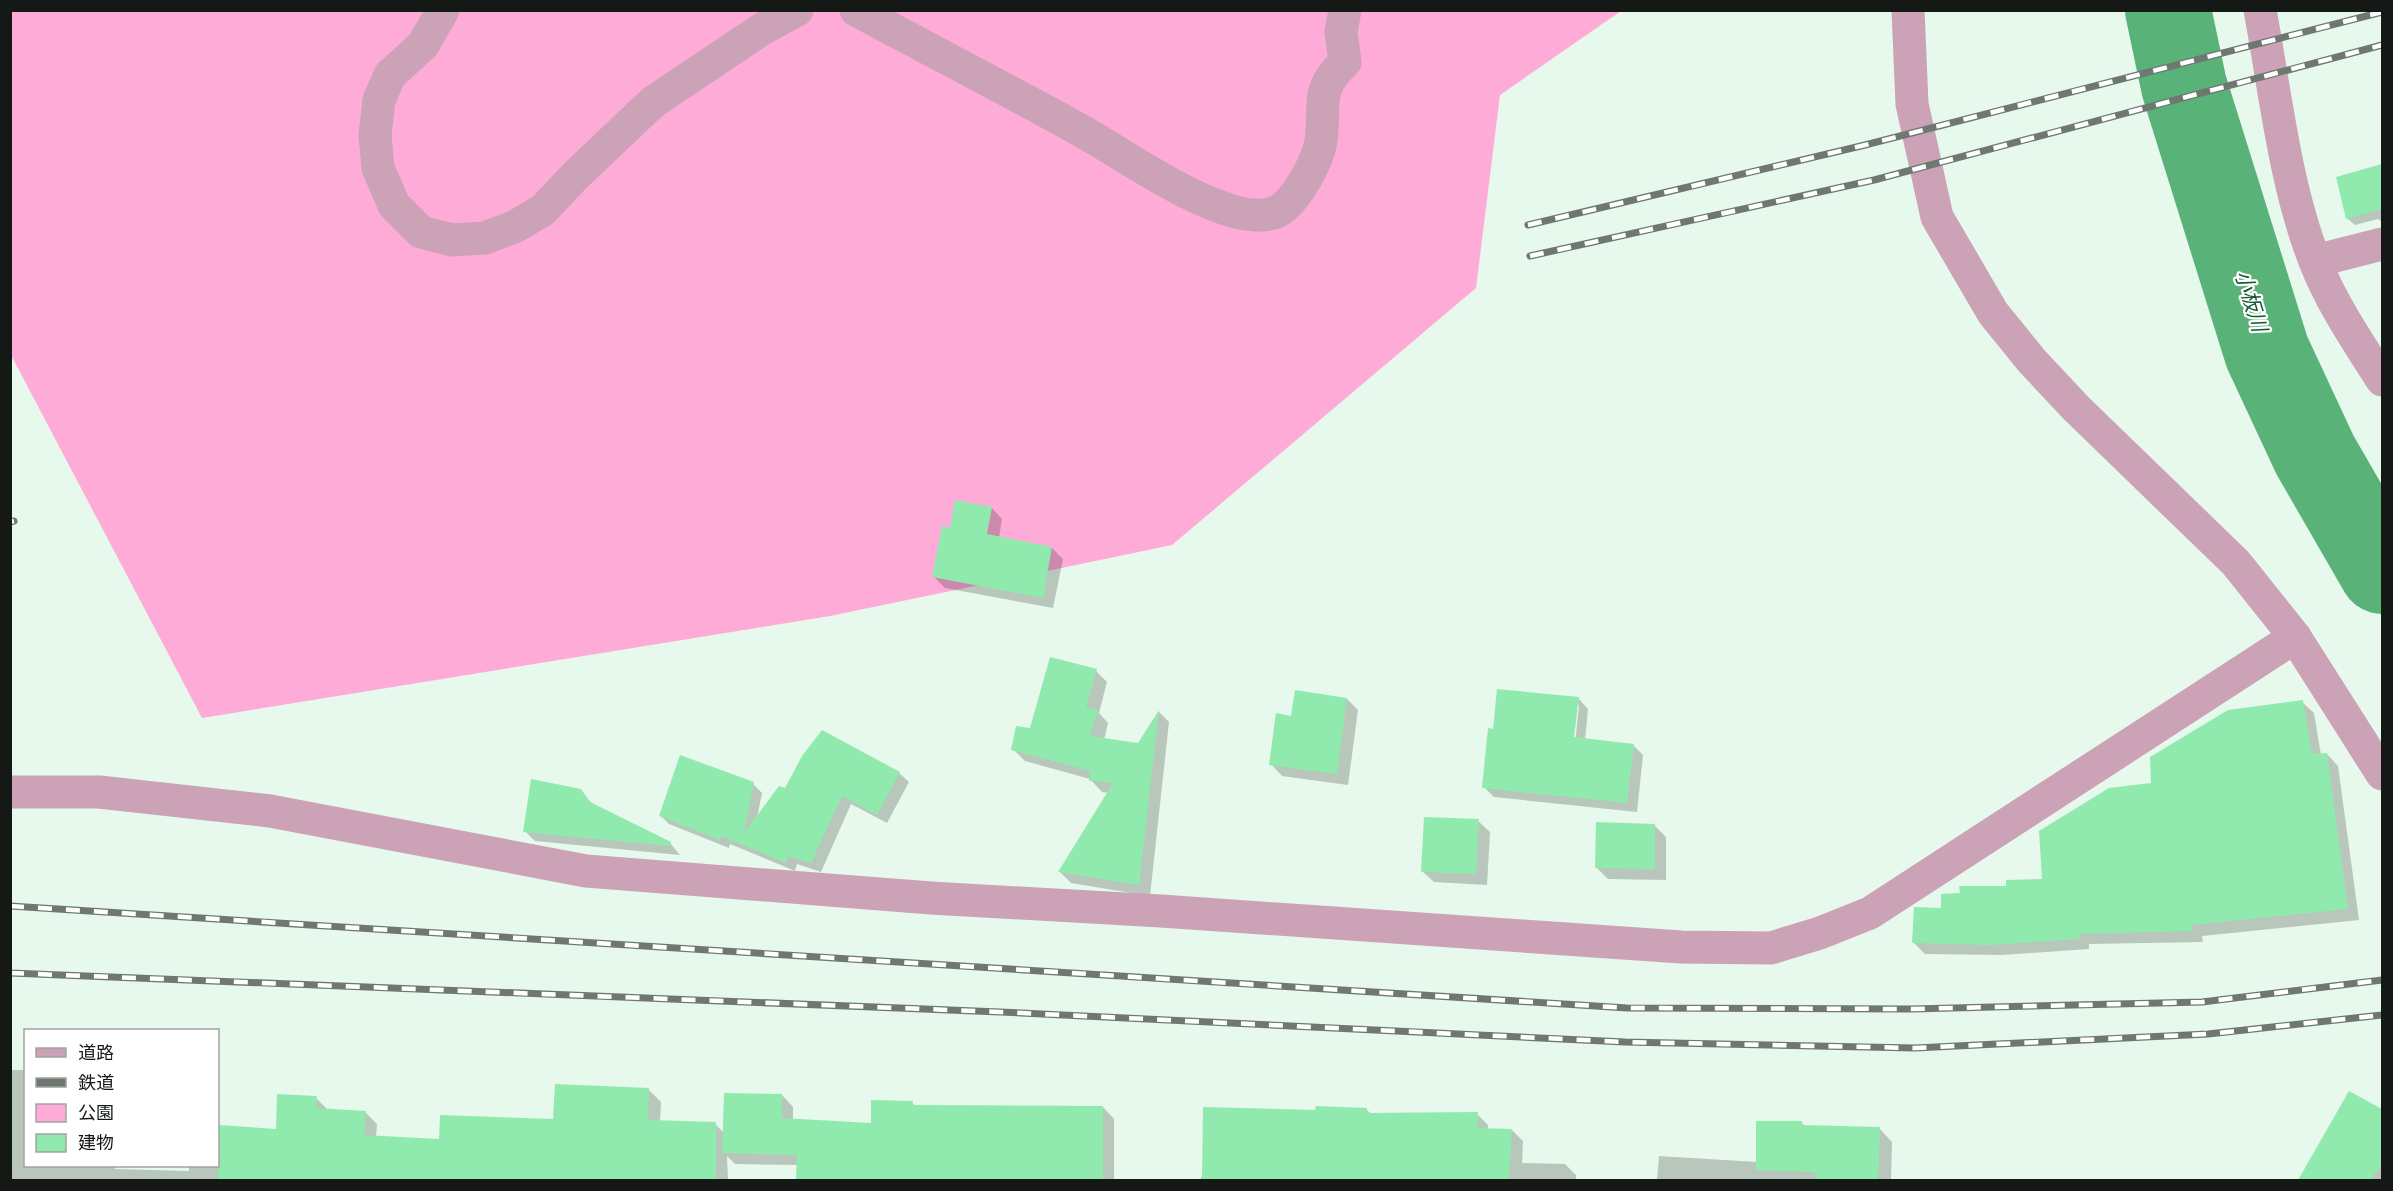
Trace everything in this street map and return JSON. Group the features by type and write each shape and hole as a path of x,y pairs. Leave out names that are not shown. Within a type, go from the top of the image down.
{"street":[{"path":"443,10 423,45 390,75 379,100 375,135 378,168 394,205 421,232 452,240 485,238 516,226 543,210 575,176 653,102 762,29 796,10"},
{"path":"856,10 1194,195 1237,212 1264,216 1283,209 1304,182 1317,154 1321,143 1322,106 1326,88 1331,75 1345,62 1341,32 1345,10"},
{"path":"1908,10 1912,104 1938,217 1993,313 2032,361 2076,408 2236,563 2295,637 2382,774"},
{"path":"2260,10 2294,192 2315,261 2349,328 2382,380"},
{"path":"2315,261 2382,244"},
{"path":"10,792 99,792 270,811 586,871 931,898 1173,912 1681,947 1771,948 1820,933 1870,913 2295,637"}],"green space":[{"path":"10,11 1621,11 1500,95 1476,288 1172,545 830,616 202,718 11,355"}],"building":[{"path":"2382,164 2382,209 2346,219 2336,177"},
{"path":"955,500 992,507 987,534 1052,547 1043,598 932,577 942,526 950,528"},
{"path":"1050,657 1097,669 1086,707 1098,710 1090,736 1138,743 1159,710 1139,885 1058,872 1113,783 1089,781 1090,771 1011,750 1016,726 1030,728"},
{"path":"1497,689 1579,697 1574,737 1634,744 1627,803 1482,788 1488,728 1493,729"},
{"path":"1295,690 1347,698 1337,774 1269,765 1276,713 1291,716"},
{"path":"2303,700 2312,754 2327,753 2348,909 2192,925 2192,931 2079,934 2079,939 1990,945 1912,943 1914,907 1941,908 1941,894 1960,893 1959,886 2006,886 2006,880 2042,879 2039,831 2109,788 2151,783 2150,757 2228,710"},
{"path":"822,730 900,772 877,815 842,796 811,863 788,856 786,863 721,836 720,840 659,816 680,755 754,782 744,833 779,786 785,788 802,756"},
{"path":"531,779 581,789 590,802 671,842 670,846 523,832"},
{"path":"1424,817 1479,819 1476,874 1421,872"},
{"path":"1596,822 1655,824 1655,869 1595,868"},
{"path":"555,1084 649,1088 648,1120 716,1122 716,1180 218,1180 219,1125 276,1129 277,1094 317,1096 316,1108 366,1111 364,1135 439,1139 440,1115 553,1119"},
{"path":"2349,1091 2382,1109 2382,1165 2370,1180 2298,1180"},
{"path":"724,1093 782,1094 782,1118 871,1123 871,1100 913,1101 912,1105 1103,1106 1103,1180 796,1180 797,1155 722,1153"},
{"path":"1316,1106 1367,1108 1366,1113 1478,1112 1478,1128 1512,1129 1509,1180 1202,1180 1203,1107 1315,1110"},
{"path":"1756,1121 1802,1121 1802,1125 1880,1127 1878,1180 1815,1180 1815,1172 1756,1170"}],"waterway":[{"name":"小板川","path":"2168,10 2184,86 2267,352 2315,455 2382,571"}],"railway":[{"path":"1528,225 1865,145 2382,12"},
{"path":"1530,256 1874,180 2382,45"},
{"path":"10,522 14,521"},
{"path":"10,906 1627,1008 1912,1009 2202,1002 2382,980"},
{"path":"10,973 1000,1012 1625,1042 1915,1048 2208,1034 2382,1015"}]}
